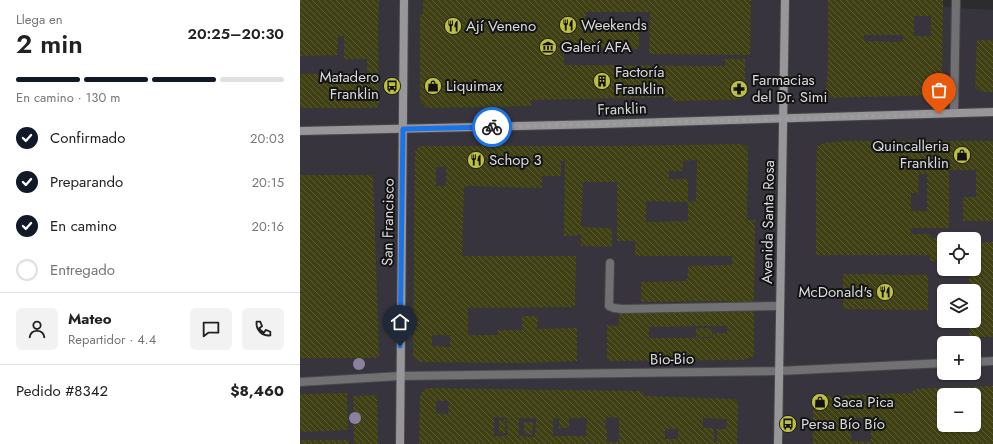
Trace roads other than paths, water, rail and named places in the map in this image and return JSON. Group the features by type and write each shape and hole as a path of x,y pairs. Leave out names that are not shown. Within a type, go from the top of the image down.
{"main road":[{"name":"San Francisco","path":"400,444 404,0"},
{"name":"Avenida Santa Rosa","path":"778,444 785,0"},
{"name":"Franklin","path":"300,131 783,119 993,112"}],"street":[{"path":"954,113 956,0"},
{"path":"610,263 609,306 614,308 780,306"},
{"path":"981,362 993,361"},
{"name":"Bio-Bio","path":"300,382 400,376 779,371 937,363"}],"place":[{"name":"Weekends","path":"568,25"},
{"name":"Ají Veneno","path":"453,26"},
{"name":"Galerí AFA","path":"548,47"},
{"name":"Factoría Franklin","path":"602,81"},
{"name":"Matadero Franklin","path":"392,86"},
{"name":"Liquimax","path":"433,86"},
{"name":"Farmacias del Dr. Simi","path":"739,89"},
{"name":"Quincalleria Franklin","path":"962,155"},
{"name":"Schop 3","path":"476,160"},
{"name":"McDonald's","path":"885,292"},
{"name":"Saca Pica","path":"820,402"},
{"name":"Persa Bío Bío","path":"788,424"}]}
